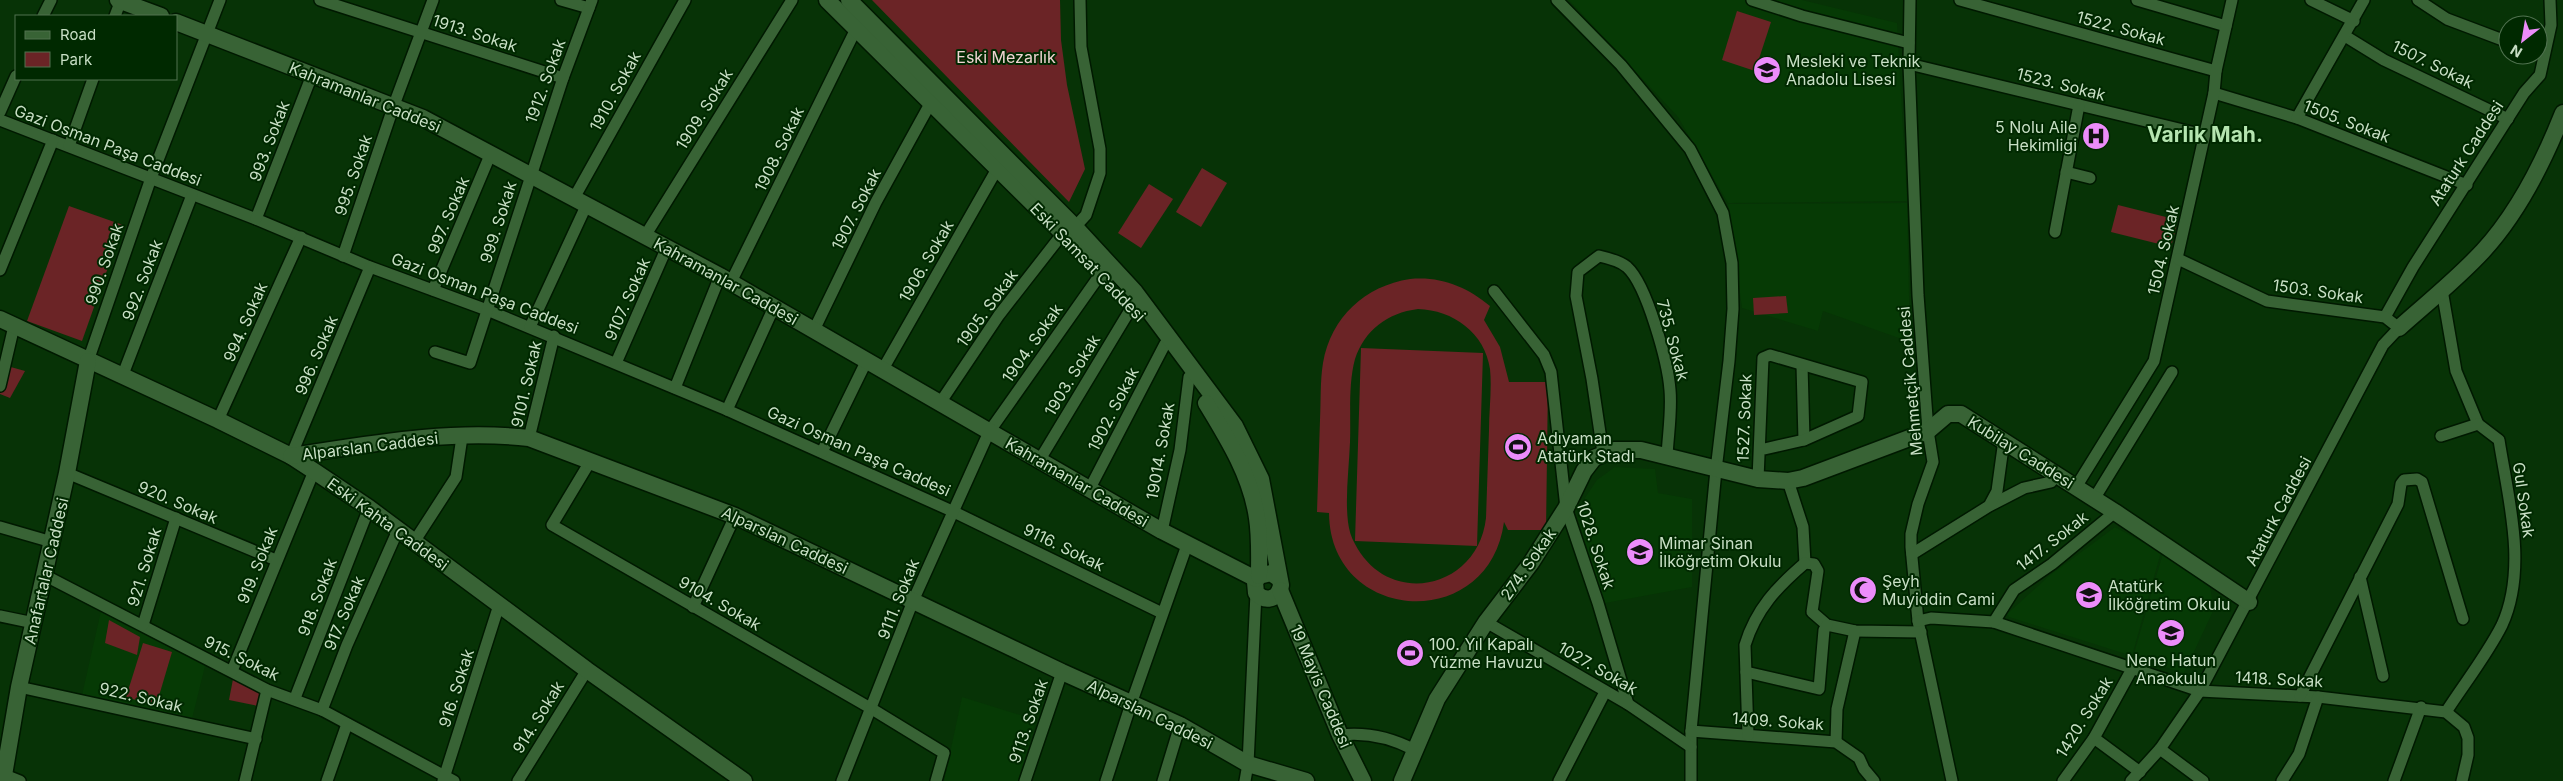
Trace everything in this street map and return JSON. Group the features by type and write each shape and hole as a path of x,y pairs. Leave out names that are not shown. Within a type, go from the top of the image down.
{"street":[{"path":"44,15 51,0"},
{"name":"990. Sokak","path":"88,361 151,178 220,0"},
{"name":"1913. Sokak","path":"322,0 563,78"},
{"name":"995. Sokak","path":"343,256 394,105 433,0"},
{"path":"561,0 591,4"},
{"name":"1910. Sokak","path":"530,327 580,201 685,0"},
{"name":"1909. Sokak","path":"646,236 792,0"},
{"name":"Eski Samsat Caddesi","path":"827,0 996,169 1069,230 1102,272 1166,344 1225,433 1249,484 1257,517 1257,582"},
{"name":"Eski Samsat Caddesi","path":"849,0 1069,230 1135,292 1235,426 1261,478 1268,506 1279,584"},
{"name":"1905. Sokak","path":"940,403 999,315 1069,230 1086,215 1100,173 1100,149 1081,47 1080,0"},
{"path":"1557,0 1621,65 1690,150 1723,213 1732,263 1733,309 1691,731 1691,781"},
{"path":"1752,0 1802,16 1909,42"},
{"name":"Mehmetçik Caddesi","path":"1910,0 1909,64 1918,294 1928,431 1933,462 1914,519 1911,534 1912,554 1920,627 1952,781"},
{"name":"1522. Sokak","path":"1960,0 2216,71"},
{"path":"2137,0 2226,26"},
{"name":"1504. Sokak","path":"2076,487 2154,361 2178,259 2232,0"},
{"path":"2311,0 2354,22"},
{"path":"2297,118 2354,22 2364,0"},
{"path":"2418,0 2447,19 2498,38"},
{"name":"Ataturk Caddesi","path":"2548,34 2551,25 2550,0"},
{"path":"119,4 158,15"},
{"name":"1912. Sokak","path":"530,173 591,4"},
{"name":"Kahramanlar Caddesi","path":"178,23 394,105 491,152 725,279 1090,490 1257,582"},
{"name":"1908. Sokak","path":"675,388 725,279 856,29"},
{"name":"1507. Sokak","path":"2345,36 2384,60 2508,118"},
{"name":"1523. Sokak","path":"1909,64 2204,135"},
{"name":"Ataturk Caddesi","path":"2385,317 2418,258 2467,185 2524,93 2540,75 2540,65"},
{"name":"993. Sokak","path":"256,219 312,74"},
{"path":"0,112 15,78"},
{"path":"68,146 93,80"},
{"name":"1505. Sokak","path":"2214,92 2297,118 2467,185"},
{"name":"1907. Sokak","path":"814,330 876,202 930,104"},
{"path":"2055,232 2079,105"},
{"path":"2385,317 2399,328 2484,251 2507,222 2552,140 2563,113"},
{"name":"Gazi Osman Paşa Caddesi","path":"0,120 256,219 370,267 554,336 952,510"},
{"path":"0,270 53,140"},
{"name":"997. Sokak","path":"433,290 491,152"},
{"name":"1906. Sokak","path":"883,369 996,169"},
{"path":"2066,172 2090,178"},
{"name":"999. Sokak","path":"434,352 470,363 530,173"},
{"name":"992. Sokak","path":"122,377 192,195"},
{"name":"994. Sokak","path":"218,420 301,237"},
{"name":"9107. Sokak","path":"616,363 667,247"},
{"name":"735. Sokak","path":"1603,453 1592,379 1576,296 1578,272 1599,256 1627,267 1638,281 1654,318 1670,390 1667,456"},
{"name":"1503. Sokak","path":"2178,259 2266,301 2385,317"},
{"name":"996. Sokak","path":"291,456 370,267"},
{"name":"1904. Sokak","path":"989,432 1102,272"},
{"path":"2440,436 2478,424 2456,371 2442,290"},
{"name":"1028. Sokak","path":"1494,291 1544,355 1552,372 1566,508 1598,603 1628,704"},
{"name":"1903. Sokak","path":"1038,460 1133,306"},
{"path":"727,410 774,307"},
{"path":"0,386 7,322"},
{"name":"Eski Kahta Caddesi","path":"7,322 291,456 369,508 587,670 744,781"},
{"name":"Ataturk Caddesi","path":"2131,781 2160,749 2200,691 2380,351 2399,328"},
{"name":"9101. Sokak","path":"530,438 554,336"},
{"name":"1902. Sokak","path":"1090,490 1166,344"},
{"name":"1527. Sokak","path":"1758,478 1763,358 1770,355 1802,365"},
{"path":"822,452 867,360"},
{"name":"Anafartalar Caddesi","path":"2,777 19,686 67,473 88,361"},
{"path":"1760,450 1804,440 1858,416 1862,382 1802,365 1804,440"},
{"path":"2094,499 2172,372"},
{"name":"19014. Sokak","path":"1162,531 1180,450 1189,377"},
{"name":"Kubilay Caddesi","path":"1716,470 1788,482 1928,431 1948,414 1960,414 2116,512 2248,602"},
{"name":"Gul Sokak","path":"2446,712 2502,625 2510,601 2514,574 2512,522 2499,440 2478,424"},
{"name":"9111. Sokak","path":"842,781 872,710 913,601 952,510 989,432"},
{"name":"Alparslan Caddesi","path":"291,456 427,437 499,435 530,438 735,516 1130,704 1180,724 1248,764"},
{"path":"414,542 456,478 462,437"},
{"path":"1989,506 1997,491 2004,440"},
{"path":"1603,453 1619,449 1667,456 1716,470"},
{"name":"274. Sokak","path":"1402,781 1437,699 1486,622 1531,563 1566,508 1587,466 1603,453"},
{"name":"9104. Sokak","path":"591,460 552,525 944,753 936,781"},
{"name":"919. Sokak","path":"232,671 314,471"},
{"name":"920. Sokak","path":"67,473 276,560"},
{"path":"1912,554 1989,506 2024,488 2050,482 2056,474"},
{"path":"2300,696 2398,504 2401,484 2410,478 2417,478 2422,482 2463,619"},
{"path":"1788,482 1803,527 1805,563"},
{"name":"918. Sokak","path":"295,698 369,508"},
{"name":"9116. Sokak","path":"952,510 1162,613"},
{"name":"1417. Sokak","path":"1994,622 2014,590 2052,564 2116,512"},
{"path":"693,607 735,516"},
{"name":"921. Sokak","path":"143,626 176,518"},
{"path":"0,526 52,542"},
{"name":"917. Sokak","path":"322,710 347,645 398,530"},
{"path":"1106,781 1130,704 1187,544"},
{"path":"1746,672 1819,689 1824,630 1827,625 1812,612 1818,571 1814,564 1805,563 1776,588 1749,632 1744,645 1748,735"},
{"path":"1271,573 1279,584 1271,598 1263,598 1257,582 1271,573"},
{"name":"915. Sokak","path":"44,575 267,690 295,698 322,710 448,779"},
{"path":"2360,577 2383,676"},
{"path":"1245,781 1248,764 1257,582"},
{"name":"19 Mayis Caddesi","path":"1279,584 1340,735 1363,781"},
{"name":"916. Sokak","path":"448,779 499,605"},
{"path":"0,616 34,623"},
{"name":"1418. Sokak","path":"1827,625 1855,631 1920,627 1931,618 1994,622 2200,691 2318,697 2421,707 2446,712 2464,727 2468,738 2468,755 2462,781"},
{"name":"1027. Sokak","path":"1486,622 1628,704 1691,747"},
{"path":"1836,742 1837,710 1855,631"},
{"name":"1420. Sokak","path":"2063,781 2094,738 2132,669"},
{"name":"914. Sokak","path":"518,781 587,670"},
{"name":"9113. Sokak","path":"1025,781 1062,672"},
{"name":"922. Sokak","path":"19,686 256,739"},
{"path":"245,781 267,690"},
{"path":"1559,781 1605,692"},
{"path":"2282,781 2299,754 2318,697"},
{"path":"2394,781 2421,707"},
{"path":"327,781 348,724"},
{"path":"1163,781 1180,724"},
{"name":"1409. Sokak","path":"1691,731 1836,742 1859,758 1864,769 1874,781"},
{"path":"1340,735 1355,733 1399,742 1415,750"},
{"path":"2094,738 2140,772"},
{"path":"2160,749 2203,781"},
{"path":"1248,764 1306,781"},
{"path":"2,777 20,781"}],"shaded area":[{"name":"Mesleki ve Teknik Anadolu Lisesi","path":"1569,0 1802,0 1897,23 1907,201 1728,203 1678,117"},
{"path":"1907,203 1910,342 1823,311 1818,331 1742,308 1728,204"},
{"name":"Mimar Sinan İlköğretim Okulu","path":"1615,467 1655,469 1658,493 1692,499 1692,587 1600,604 1578,517 1585,498 1597,480"},
{"name":"Atatürk İlköğretim Okulu","path":"2115,527 2161,552 2132,656 2009,617 2007,614 2049,576"},
{"name":"Nene Hatun Anaokulu","path":"2163,553 2209,582 2214,609 2184,673 2133,657"},
{"path":"101,611 205,666 192,719 82,695"},
{"path":"962,697 1036,720 1018,781 944,781"}],"green space":[{"name":"Eski Mezarlık","path":"872,0 1060,0 1061,40 1067,85 1085,169 1069,202"},
{"path":"1737,11 1771,22 1755,71 1722,60"},
{"path":"1202,168 1227,183 1201,227 1176,212"},
{"path":"1149,184 1173,199 1141,248 1118,233"},
{"path":"2118,205 2178,220 2171,247 2111,232"},
{"path":"69,206 123,225 82,341 27,321"},
{"name":"Adıyaman Atatürk Stadı","path":"1410,279 1432,279 1453,284 1472,293 1490,306 1484,320 1500,347 1509,382 1548,382 1546,530 1508,530 1504,522 1492,558 1470,583 1442,598 1411,601 1381,594 1355,577 1336,550 1329,513 1317,512 1321,377 1327,346 1342,318 1353,306 1379,289","holes":["1418,309 1431,310 1455,319 1465,326 1474,334 1487,356 1491,384 1486,518 1479,542 1467,561 1450,575 1430,582 1409,583 1389,577 1370,564 1355,544 1350,533 1347,503 1351,379 1359,349 1371,331 1396,314"]},
{"path":"1786,296 1788,313 1754,315 1753,298"},
{"path":"1361,348 1483,353 1477,546 1355,541"},
{"path":"0,364 25,371 10,398 0,394"},
{"path":"109,620 140,637 137,655 105,643"},
{"path":"143,643 172,652 156,706 126,697"},
{"path":"233,679 260,693 258,706 229,700"}],"place":[{"name":"Mesleki ve Teknik Anadolu Lisesi","path":"1767,70"},
{"name":"5 Nolu Aile Hekimligi","path":"2096,136"},
{"name":"Adıyaman Atatürk Stadı","path":"1518,447"},
{"name":"Mimar Sinan İlköğretim Okulu","path":"1640,552"},
{"name":"Şeyh Muyiddin Cami","path":"1863,590"},
{"name":"Atatürk İlköğretim Okulu","path":"2089,595"},
{"name":"Nene Hatun Anaokulu","path":"2171,633"},
{"name":"100. Yıl Kapalı Yüzme Havuzu","path":"1410,653"}],"district":[{"name":"Varlık Mah.","path":"2205,134"}]}
